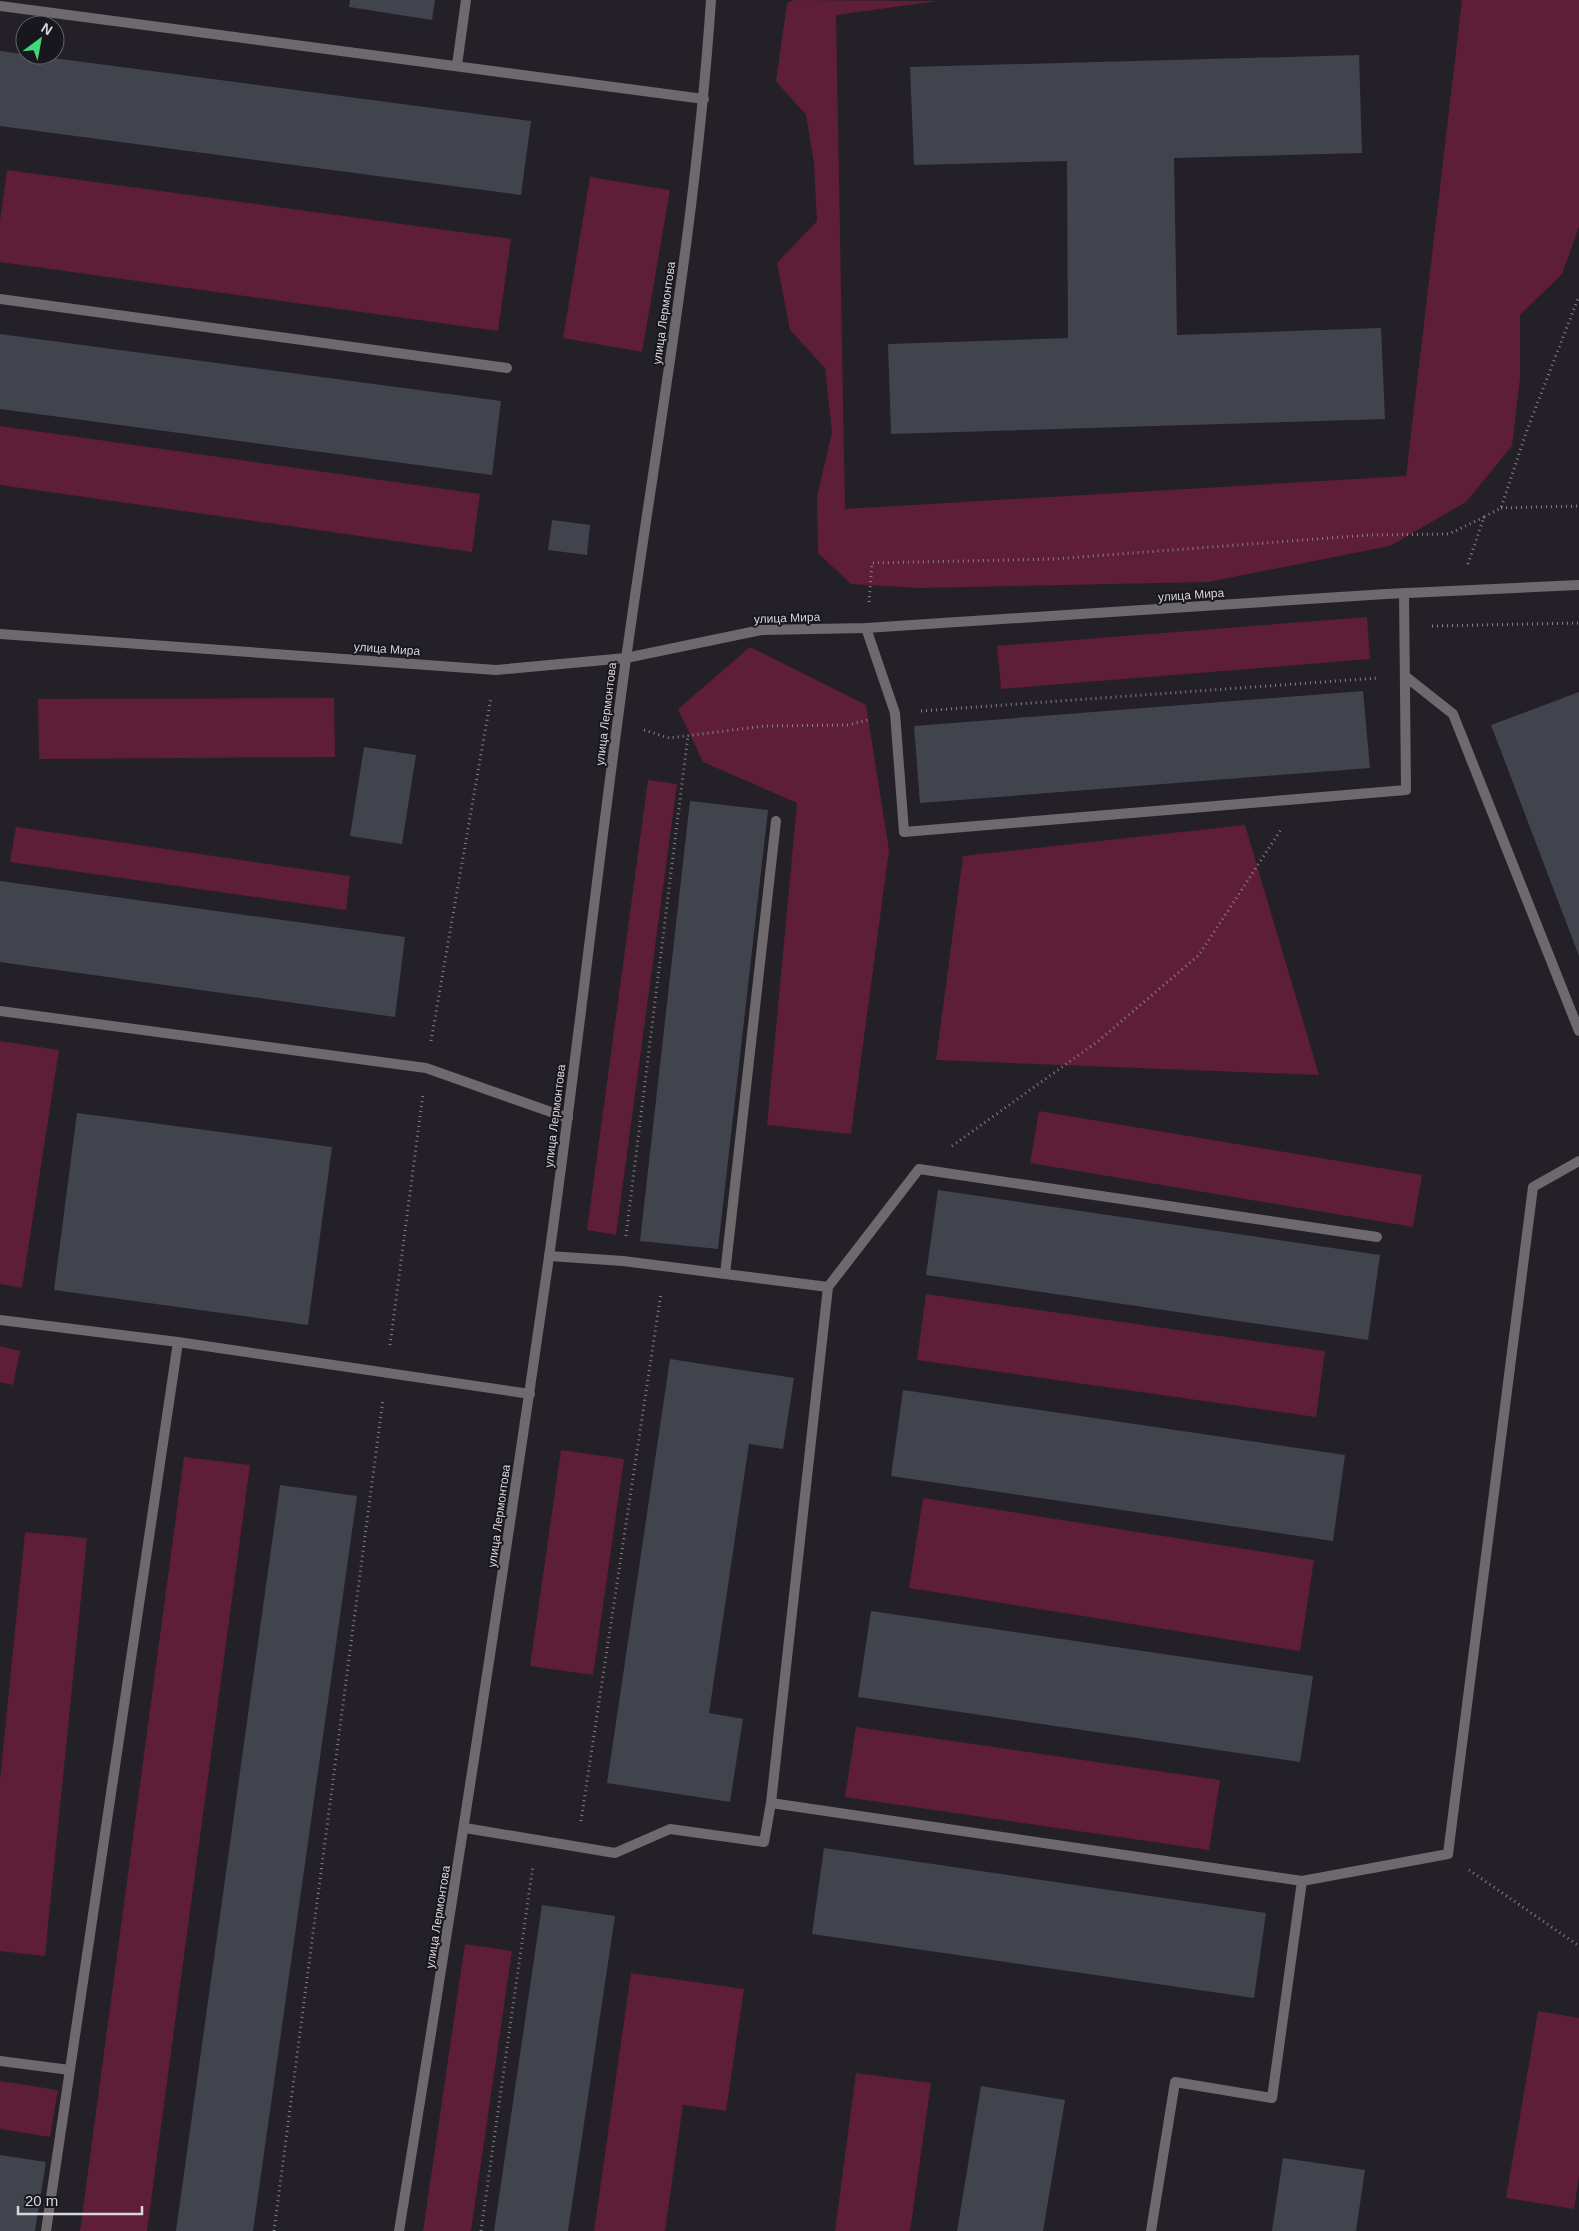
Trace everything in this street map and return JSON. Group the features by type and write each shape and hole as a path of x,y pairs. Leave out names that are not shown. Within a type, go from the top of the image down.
{"street":[{"path":"457,66 466,0"},
{"name":"улица Лермонтова","path":"400,2231 465,1828 530,1394 568,1118 617,723 669,367 704,99 711,0"},
{"path":"0,6 704,99"},
{"path":"0,299 507,368"},
{"name":"улица Мира","path":"0,634 496,670 626,658 762,630 866,628 1404,593 1459,592 1579,585"},
{"path":"866,628 895,713 904,832 1406,790 1404,593"},
{"path":"1405,676 1453,714 1579,1031"},
{"path":"725,1274 776,822"},
{"path":"0,1011 426,1068 568,1118"},
{"path":"771,1803 1302,1881 1448,1854 1533,1187 1579,1161"},
{"path":"465,1828 615,1853 670,1829 764,1842 771,1803 828,1287 919,1169 1377,1237"},
{"path":"549,1256 623,1261 828,1287"},
{"path":"0,1320 178,1342 530,1394"},
{"path":"46,2231 178,1342"},
{"path":"1151,2231 1175,2082 1272,2098 1302,1881"},
{"path":"0,2060 70,2070"}],"path":[{"path":"1501,508 1527,430 1579,296"},
{"path":"866,628 872,563 1054,559 1369,535 1449,534 1501,508 1579,506"},
{"path":"1453,625 1459,592 1484,517"},
{"path":"1404,626 1579,623"},
{"path":"389,1354 426,1068 496,670"},
{"path":"617,723 670,738 688,734 765,726 848,725 895,713 1405,676"},
{"path":"623,1261 688,734"},
{"path":"919,1169 1097,1042 1199,955 1302,798"},
{"path":"577,1846 665,1266"},
{"path":"274,2231 384,1393"},
{"path":"481,2231 537,1839"},
{"path":"1448,1854 1498,1892 1579,1946"}],"shaded area":[{"path":"794,0 939,1 836,15 845,509 1406,476 1462,0 1579,0 1579,227 1562,274 1520,315 1520,378 1512,446 1466,502 1390,546 1208,582 919,588 851,584 818,553 817,497 832,432 825,368 790,330 777,263 817,221 814,163 806,115 776,81 787,3"},
{"path":"7,170 511,239 498,331 0,262 0,221"},
{"path":"590,177 670,190 642,352 563,338"},
{"path":"0,426 480,494 472,552 0,485"},
{"path":"1367,617 1370,659 1001,689 997,646"},
{"path":"750,647 866,705 889,850 851,1134 767,1125 797,803 703,762 678,709"},
{"path":"334,698 335,757 39,759 38,699"},
{"path":"648,780 677,784 616,1235 587,1230"},
{"path":"1245,825 1319,1075 936,1060 963,856"},
{"path":"16,827 350,876 346,910 10,862"},
{"path":"0,1041 59,1050 22,1288 0,1284"},
{"path":"1039,1111 1422,1175 1413,1227 1030,1163"},
{"path":"926,1294 1325,1351 1316,1417 917,1360"},
{"path":"0,1346 20,1351 13,1385 0,1382"},
{"path":"561,1450 624,1459 593,1675 530,1666"},
{"path":"184,1457 250,1465 147,2231 80,2231"},
{"path":"923,1498 1314,1560 1300,1651 909,1588"},
{"path":"25,1532 87,1538 45,1956 0,1951 0,1780"},
{"path":"856,1727 1220,1780 1209,1850 845,1797"},
{"path":"465,1944 512,1951 471,2231 423,2231"},
{"path":"631,1973 744,1989 726,2111 683,2105 665,2231 594,2231"},
{"path":"1538,2011 1579,2018 1579,2176 1574,2209 1506,2198"},
{"path":"856,2073 931,2083 910,2231 835,2231"},
{"path":"0,2081 58,2090 50,2137 0,2129"}],"building":[{"path":"350,0 435,0 432,20 349,7"},
{"path":"0,51 15,53 15,65 65,65 65,60 531,121 521,195 0,126"},
{"path":"1359,55 1362,153 1174,158 1177,335 1381,328 1385,419 891,434 888,344 1068,338 1067,161 914,165 910,67"},
{"path":"0,334 501,401 492,475 0,409"},
{"path":"552,520 590,525 587,555 548,550"},
{"path":"1363,691 1370,768 920,803 914,726"},
{"path":"1579,692 1579,956 1491,725"},
{"path":"364,747 416,755 402,844 350,836"},
{"path":"690,801 768,810 718,1249 640,1241"},
{"path":"0,881 405,937 395,1017 0,962"},
{"path":"77,1113 332,1147 308,1325 54,1290"},
{"path":"938,1190 1380,1255 1368,1340 926,1275"},
{"path":"670,1359 794,1378 783,1449 749,1444 709,1713 743,1719 730,1802 607,1783"},
{"path":"903,1390 1345,1455 1333,1541 891,1476"},
{"path":"280,1485 357,1496 253,2231 176,2231"},
{"path":"871,1611 1313,1676 1300,1762 858,1697"},
{"path":"824,1848 1266,1913 1254,1998 812,1934"},
{"path":"542,1905 615,1916 568,2231 494,2231"},
{"path":"981,2086 1065,2100 1043,2231 957,2231"},
{"path":"0,2155 46,2162 35,2231 0,2231"},
{"path":"1283,2158 1365,2170 1356,2231 1272,2231"}]}
